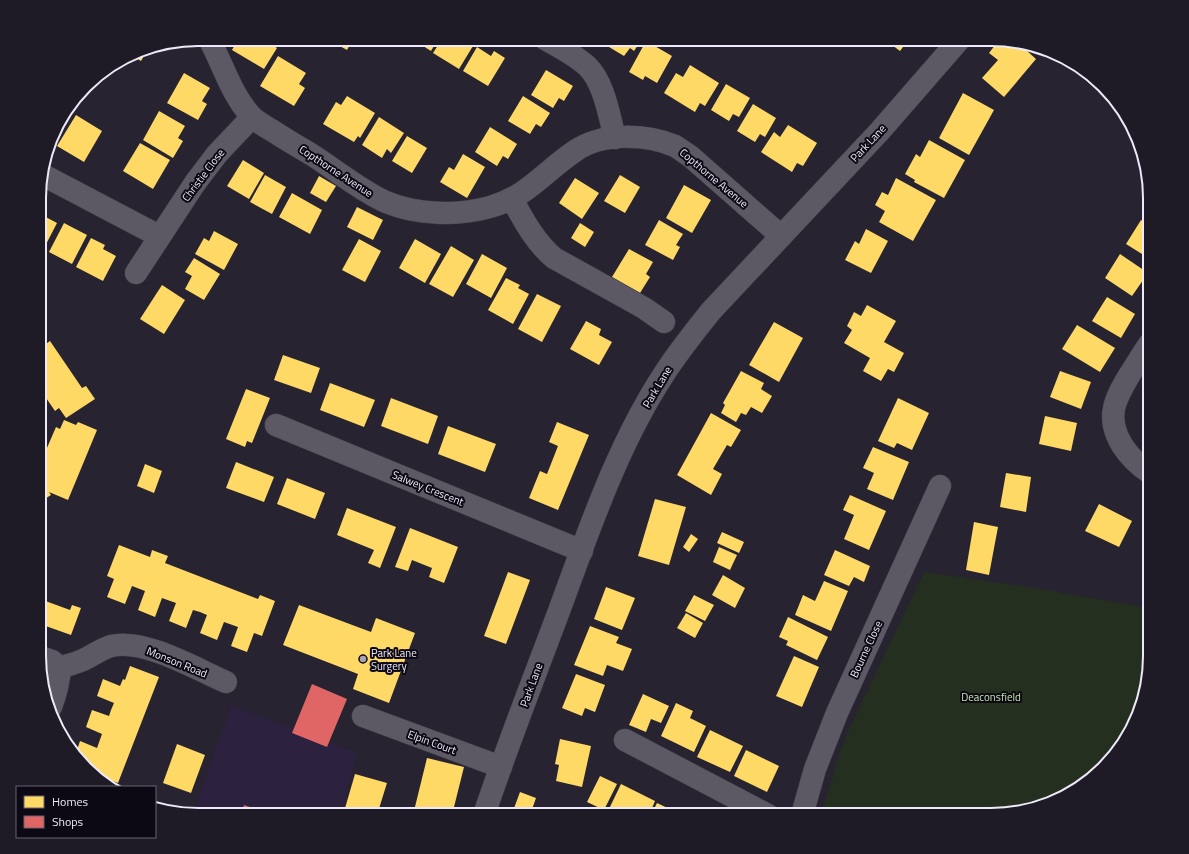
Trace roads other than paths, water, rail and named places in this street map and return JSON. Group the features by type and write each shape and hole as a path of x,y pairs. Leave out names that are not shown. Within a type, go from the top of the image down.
{"street":[{"name":"Copthorne Avenue","path":"212,46 230,84 252,117 366,191 386,202 406,208 429,212 449,212 490,207 512,199 528,189 577,149 596,141 632,137 662,142 676,147 690,156 781,236"},
{"path":"556,46 586,65 594,74 600,86 615,138"},
{"name":"Park Lane","path":"486,808 603,496 628,440 664,374 688,339 711,311 879,132 954,46"},
{"name":"Christie Close","path":"136,273 195,183 217,154 252,117"},
{"path":"47,177 159,236"},
{"path":"512,199 527,226 544,250 554,258 644,308 664,322"},
{"path":"1143,354 1117,396 1113,408 1113,417 1118,438 1126,451 1143,468"},
{"name":"Salwey Crescent","path":"276,425 582,551"},
{"name":"Bourne Close","path":"804,808 815,769 837,713 940,486"},
{"name":"Monson Road","path":"60,668 82,660 111,646 126,645 141,647 158,652 226,682"},
{"path":"46,659 52,661 60,668 59,681 53,702"},
{"name":"Elpin Court","path":"363,716 501,767"},
{"path":"625,740 755,808"}],"place":[{"name":"Park Lane Surgery","path":"363,659"}],"park label":[{"name":"Deaconsfield","path":"991,697"}]}
